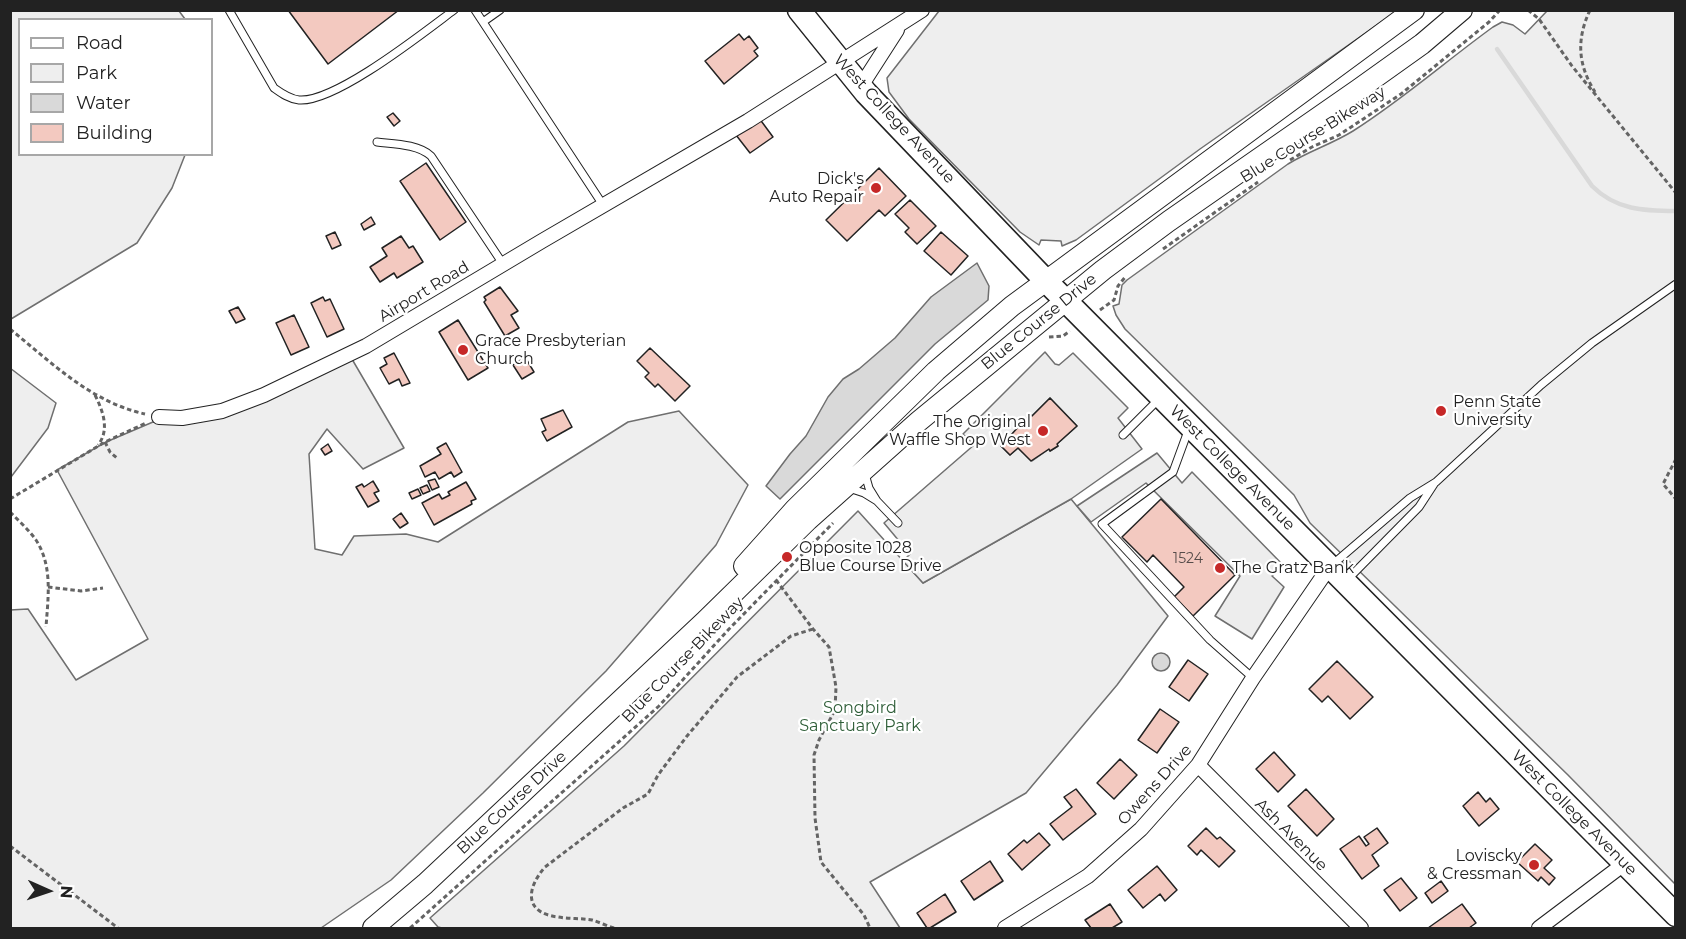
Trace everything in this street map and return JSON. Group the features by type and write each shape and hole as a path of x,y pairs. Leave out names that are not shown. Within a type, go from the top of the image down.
{"main road":[{"name":"West College Avenue","path":"799,10 861,86 1065,300 1676,915"},
{"name":"Blue Course Drive","path":"648,673 821,482 936,371 1046,280 1414,10"},
{"name":"Blue Course Drive","path":"373,928 425,884 864,468 1065,300 1169,221 1413,50 1462,10"}],"street":[{"name":"Airport Road","path":"159,417 182,418 211,413 264,395 366,346 748,121 922,10"},
{"path":"861,86 900,26"},
{"name":"Owens Drive","path":"1005,928 1088,876 1141,829 1198,765 1253,678 1338,574"},
{"name":"Ash Avenue","path":"1198,765 1360,928"},
{"path":"1539,928 1624,864"}],"lane":[{"path":"229,10 274,88 285,96 299,100 349,84 454,10"},
{"path":"475,10 603,205"},
{"path":"483,22 500,10"},
{"path":"377,142 425,150 503,264"},
{"path":"1338,574 1410,498 1436,482 1541,385 1592,343 1676,284"},
{"path":"1123,435 1161,397"},
{"path":"1190,426 1173,472 1102,524 1210,640 1253,678"},
{"path":"864,468 868,488 898,523"},
{"path":"1338,574 1419,507 1436,482"},
{"path":"843,488 858,490 877,501"}],"path":[{"name":"Blue Course Bikeway","path":"1286,162 1339,135 1401,94 1490,22 1500,10"},
{"path":"1528,10 1539,19 1572,66 1676,193"},
{"path":"1590,10 1586,19 1580,57 1585,75 1602,103"},
{"name":"Blue Course Bikeway","path":"1162,250 1260,181"},
{"path":"1114,300 1118,286 1128,274"},
{"path":"10,329 64,373 95,394 135,412 159,417"},
{"path":"95,394 105,423 103,439 96,448"},
{"path":"10,499 105,442 159,417"},
{"path":"105,442 110,452 118,459"},
{"path":"1676,459 1663,484 1676,499"},
{"path":"10,512 36,541 44,560 48,577 46,627"},
{"name":"Blue Course Bikeway","path":"410,928 659,706 776,580 834,522"},
{"path":"776,580 829,647 836,687 835,710 819,740 814,755 815,818 821,862 864,915 870,928"},
{"path":"48,587 81,591 104,588"},
{"path":"614,928 593,920 544,914 533,903 530,891 535,878 545,867 623,808 648,794 658,775 687,736 737,677 791,636 813,629"},
{"path":"10,846 118,928"}],"green space":[{"path":"11,10 179,11 184,18 18,18 18,156 185,156 172,188 137,243 11,319"},
{"path":"939,11 1397,11 1200,149 1076,240 1062,246 1061,241 1041,240 1039,245 1020,232 909,119 889,92 887,78"},
{"name":"Penn State University","path":"1547,11 1675,11 1675,884 1568,775 1310,523 1294,495 1125,329 1113,306 1119,304 1122,285 1127,280 1288,164 1345,136 1371,119 1493,27 1502,22 1513,25 1525,34"},
{"path":"349,354 404,448 363,469 327,429 309,454 315,549 342,555 354,536 406,534 438,542 628,422 679,411 748,485 716,545 606,671 391,880 321,928 11,928 10,610 28,609 76,680 148,639 57,470 106,442 160,419 201,415"},
{"path":"10,368 56,403 48,428 11,477"},
{"name":"Songbird Sanctuary Park","path":"1071,499 1168,616 1117,685 1026,793 870,882 900,928 442,928 430,918 624,746 858,511 923,583"}],"shaded area":[{"path":"1045,352 1055,364 1059,365 1073,353 1128,408 1118,418 1142,449 1071,499 923,583 903,561 910,554 884,523 974,445 963,434","holes":["1050,398 1077,426 1057,444 1058,446 1050,451 1049,449 1032,461 1018,448 1010,455 1001,446 1030,415 1032,416"]},
{"path":"1157,453 1182,483 1192,472 1283,565 1272,576 1284,587 1252,639 1215,616 1240,576 1146,483 1091,522 1077,506"}],"water":[{"path":"977,263 989,286 988,300 935,344 780,499 766,486 806,436 828,397 843,379 859,369 895,338 931,297"},
{"path":"1161,653 1167,656 1170,662 1167,668 1161,671 1155,668 1152,662 1155,656"}],"building":[{"path":"288,10 399,10 328,64"},
{"path":"739,34 744,40 749,36 758,48 754,51 758,56 724,84 705,61"},
{"path":"393,113 400,121 394,126 387,117"},
{"path":"759,118 773,137 750,153 736,135"},
{"path":"426,163 466,222 440,240 400,181"},
{"path":"879,168 906,196 885,216 879,210 847,241 826,220"},
{"path":"910,200 936,226 917,244 905,232 909,228 895,214"},
{"path":"371,217 375,224 364,230 361,224"},
{"path":"335,232 341,245 332,249 326,236"},
{"path":"941,232 968,256 951,275 924,251"},
{"path":"401,236 409,248 413,246 423,262 397,278 394,273 380,282 370,267 387,256 382,248"},
{"path":"500,287 518,311 511,315 519,328 505,336 484,302 486,300 484,297"},
{"path":"323,297 325,301 330,299 344,329 327,337 311,303"},
{"path":"238,307 245,319 236,323 229,311"},
{"path":"294,315 309,347 291,355 276,323"},
{"name":"Grace Presbyterian Church","path":"458,320 488,368 468,380 439,332"},
{"path":"650,348 690,386 675,401 658,384 655,387 645,377 649,373 637,361"},
{"path":"394,353 410,383 402,386 399,379 389,384 380,368 387,364 384,358"},
{"path":"525,357 534,372 522,379 513,365"},
{"name":"The Original Waffle Shop West","path":"1050,398 1077,426 1057,444 1058,446 1031,461 1018,448 1010,455 1001,446 1030,414 1032,416"},
{"path":"563,410 572,427 547,441 542,432 546,430 541,419"},
{"path":"446,443 462,472 454,477 451,472 439,479 435,472 425,477 420,466 441,454 437,448"},
{"path":"328,444 332,451 325,455 321,449"},
{"path":"435,479 439,487 432,490 428,481"},
{"path":"373,481 379,491 374,493 379,501 368,507 356,487 362,484 364,487"},
{"path":"466,482 476,499 471,501 472,504 434,525 422,503 439,494 442,499 450,495 448,492"},
{"path":"427,485 430,491 423,494 420,488"},
{"path":"418,489 421,495 412,499 409,493"},
{"path":"1161,499 1235,575 1193,616 1174,597 1184,587 1153,555 1147,562 1122,537"},
{"path":"401,513 408,523 400,528 393,519"},
{"path":"1188,660 1208,674 1189,701 1169,687"},
{"path":"1337,661 1373,697 1350,719 1328,696 1322,702 1309,689"},
{"path":"1160,709 1179,722 1157,753 1138,740"},
{"path":"1274,752 1295,775 1278,792 1256,769"},
{"path":"1120,759 1137,775 1114,799 1097,783"},
{"path":"1076,789 1096,814 1063,840 1050,824 1072,807 1064,797"},
{"path":"1306,789 1334,819 1317,836 1288,806"},
{"path":"1478,792 1486,802 1490,798 1499,809 1479,826 1463,806"},
{"path":"1206,828 1235,851 1219,867 1201,850 1197,855 1188,846"},
{"path":"1377,828 1388,843 1372,855 1379,866 1362,879 1340,849 1359,836 1366,846 1369,844 1364,837"},
{"path":"1039,833 1050,845 1022,870 1008,854 1024,840 1027,843"},
{"name":"Loviscky & Cressman","path":"1535,844 1552,860 1544,868 1555,878 1549,885 1541,877 1538,881 1517,862"},
{"path":"990,861 1003,881 974,900 961,881"},
{"path":"1157,866 1177,890 1165,901 1160,894 1143,908 1128,890"},
{"path":"1401,878 1417,898 1400,911 1384,890"},
{"path":"1441,881 1448,891 1432,903 1425,893"},
{"path":"945,894 956,912 927,928 917,913"},
{"path":"1110,904 1122,922 1112,928 1091,928 1085,920"},
{"path":"1462,904 1476,923 1469,928 1428,928"}],"waterway":[{"path":"1497,49 1592,186 1611,200 1631,208 1676,211"}],"place":[{"name":"Dick's Auto Repair","path":"876,188"},
{"name":"Grace Presbyterian Church","path":"463,350"},
{"name":"Penn State University","path":"1441,411"},
{"name":"The Original Waffle Shop West","path":"1043,431"},
{"name":"Opposite 1028 Blue Course Drive","path":"787,557"},
{"name":"The Gratz Bank","path":"1220,568"},
{"name":"Loviscky & Cressman","path":"1534,865"}]}
